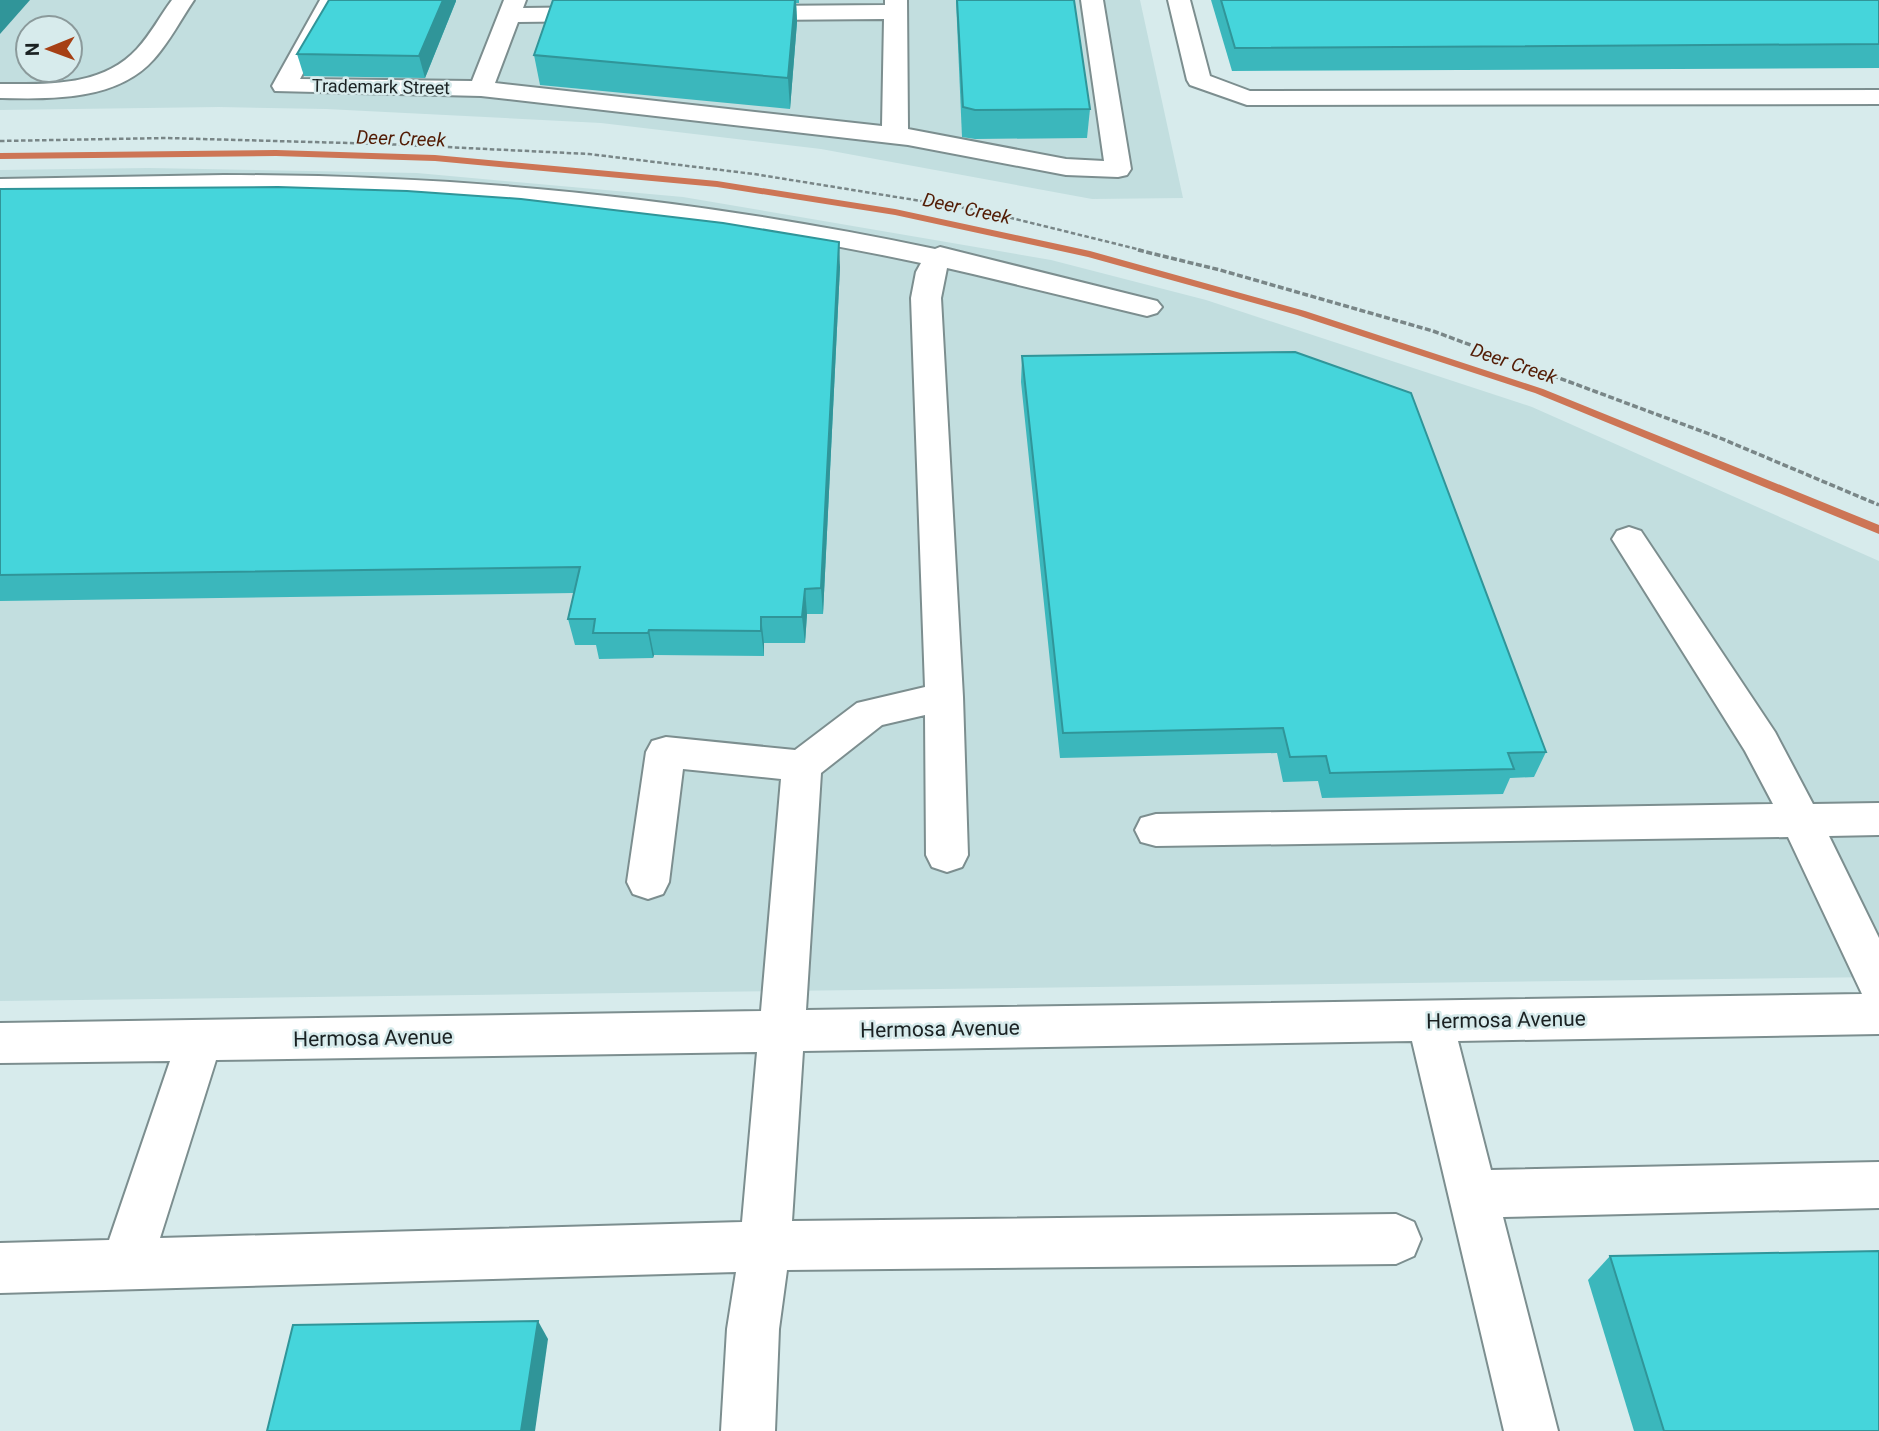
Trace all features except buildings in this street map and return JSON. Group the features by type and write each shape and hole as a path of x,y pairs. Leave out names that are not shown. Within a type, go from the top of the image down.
{"street":[{"path":"0,91 71,89 106,82 143,57 183,0"},
{"name":"Trademark Street","path":"331,0 284,86 481,89 512,7"},
{"path":"481,89 895,136 1066,167 1118,169 1093,0"},
{"path":"1179,0 1199,80 1247,98 1879,97"},
{"path":"722,13 896,6 895,136"},
{"path":"512,7 629,14"},
{"path":"0,187 294,184 447,188 681,212 816,232 940,256 1147,307"},
{"path":"940,256 930,272 926,298 944,697 947,855"},
{"path":"1629,539 1761,743 1879,984"},
{"path":"648,882 666,752 802,765 871,713 944,697"},
{"path":"748,1431 753,1329 765,1245 802,765"},
{"path":"1156,830 1879,819"},
{"name":"Hermosa Avenue","path":"0,1043 1879,1014"},
{"path":"1430,1021 1531,1431"},
{"path":"126,1264 200,1040"},
{"path":"1471,1194 1879,1185"},
{"path":"0,1268 765,1245 1396,1239"}],"shaded area":[{"path":"0,0 1140,0 1183,198 1092,199 821,149 601,123 326,109 219,107 0,110"},
{"path":"149,168 417,173 683,197 1051,260 1206,300 1532,407 1879,561 1879,977 0,1001 0,170"}],"waterway":[{"name":"Deer Creek","path":"0,156 276,153 435,158 717,184 895,212 1090,254 1301,313 1539,391 1879,530"}]}
